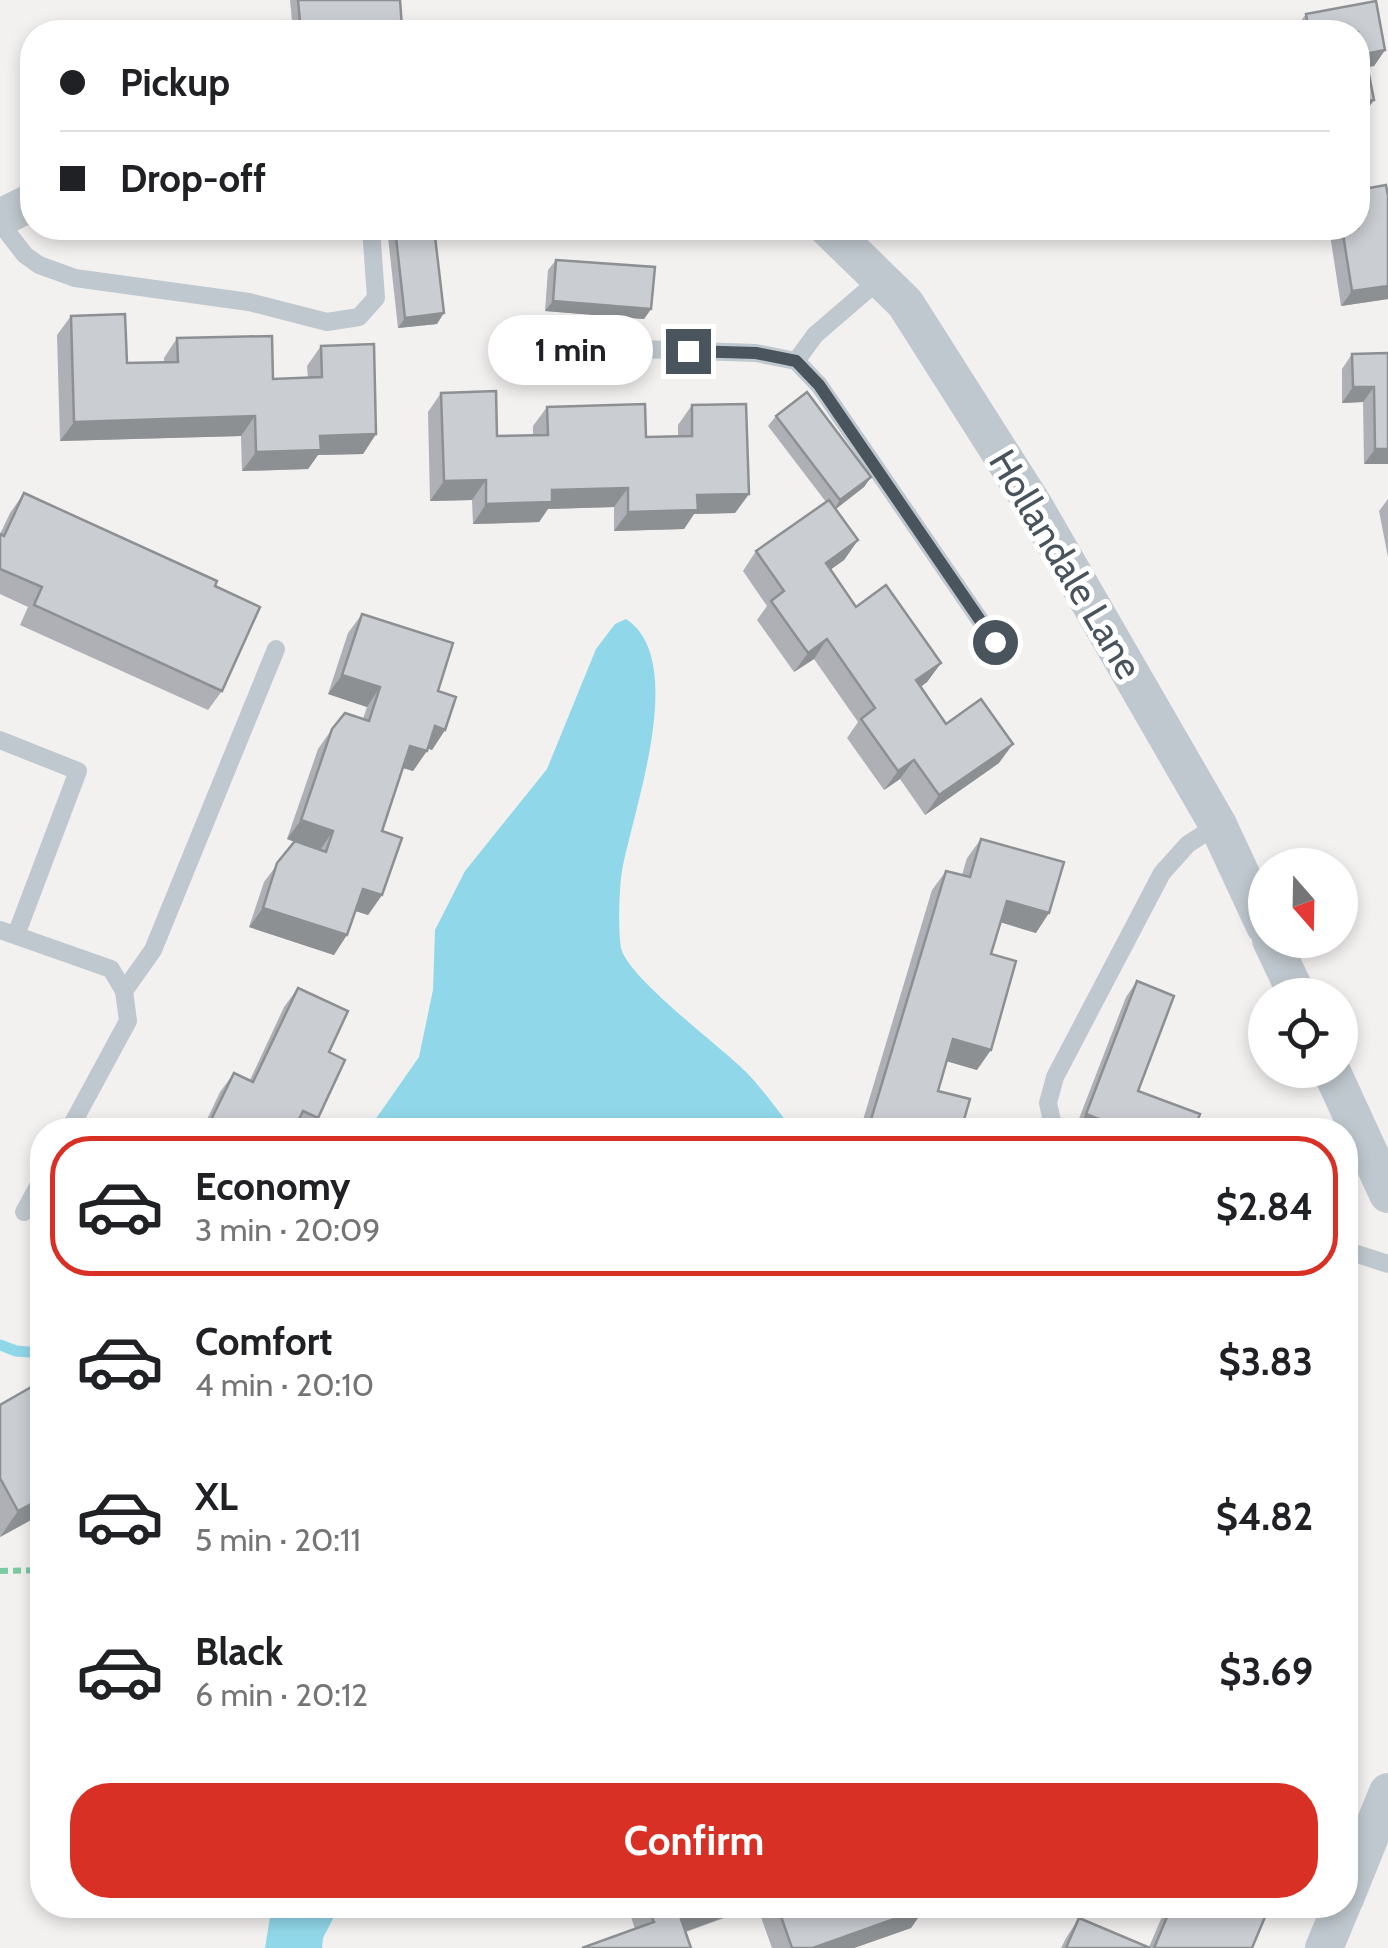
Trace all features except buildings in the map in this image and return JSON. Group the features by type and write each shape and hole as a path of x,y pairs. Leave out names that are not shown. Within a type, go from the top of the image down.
{"street":[{"name":"Hollandale Lane","path":"840,240 905,304 1034,506 1218,824 1248,889"},
{"path":"1339,1088 1353,1118"},
{"path":"1358,1129 1388,1194"},
{"path":"1358,1866 1388,1792"},
{"path":"1324,1948 1337,1918"}],"lane":[{"path":"0,220 25,255 39,265 75,278 249,302 327,322 360,317 376,298 372,240"},
{"path":"796,361 815,336 880,279"},
{"path":"553,346 756,353 796,361 819,385 995,642"},
{"path":"124,991 153,950 276,649"},
{"path":"0,740 78,771 8,932 111,968 124,991 128,1021 75,1118"},
{"path":"1051,1118 1048,1104 1056,1078 1162,873 1188,844 1218,824"},
{"path":"24,1212 30,1201"},
{"path":"1358,1254 1388,1264"}],"path":[{"path":"0,1571 30,1570"}],"water":[{"path":"626,619 644,639 654,667 655,701 645,775 622,871 621,948 640,976 745,1071 784,1118 376,1118 419,1057 433,990 435,930 465,871 547,769 596,649 615,624"},
{"path":"270,1918 333,1918 322,1948 265,1948"}],"waterway":[{"path":"0,1345 30,1352"}],"route":[{"path":"688,351 756,353 796,361 819,385 995,642"}]}
